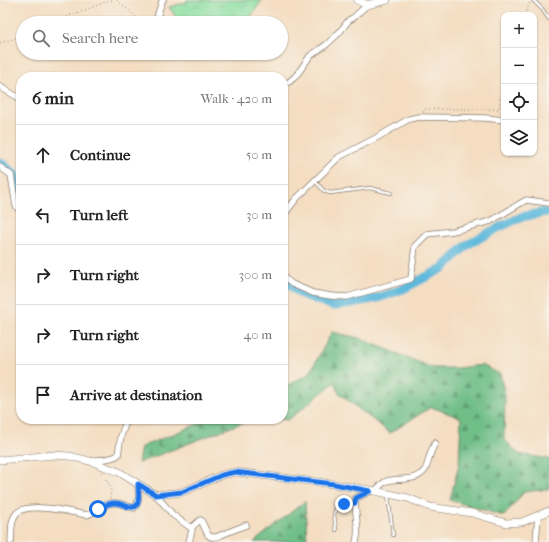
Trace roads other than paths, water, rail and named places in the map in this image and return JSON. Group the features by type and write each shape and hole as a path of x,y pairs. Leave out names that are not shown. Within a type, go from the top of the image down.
{"street":[{"path":"158,16 163,0"},
{"path":"357,0 367,5"},
{"path":"288,82 296,76 310,56 338,34 349,20 367,5 387,0"},
{"path":"0,86 16,95"},
{"path":"288,209 296,199 339,157 409,119 419,117 501,120"},
{"path":"0,167 11,175 16,206"},
{"path":"288,281 313,293 346,297 411,279 416,246 428,234 453,231 491,221 526,200 549,204"},
{"path":"93,462 98,459 115,458 118,455 121,434 125,424"},
{"path":"356,542 358,528 355,503 356,498 372,491 385,482 411,479 422,473 428,465 435,443"},
{"path":"0,460 54,455 69,456 93,462 118,472 156,495 173,515 191,528"},
{"path":"156,495 182,492 222,475 235,472 334,484 388,494 408,498 430,507 472,513 506,523 522,522 549,511"},
{"path":"11,542 12,523 18,512 23,510 49,508 86,515 91,514 106,504 115,503 134,508 139,500 138,484"},
{"path":"536,542 538,515"},
{"path":"189,542 192,530 191,528 200,520 208,535 211,537 216,537 246,525"}],"lane":[{"path":"532,0 542,9 549,19"},
{"path":"315,180 324,191 330,193 370,188 391,193"},
{"path":"388,494 393,535"},
{"path":"336,530 334,514 336,509 344,504 355,503"}],"waterway":[{"path":"0,162 15,174 16,179"},
{"path":"288,283 301,294 334,306 378,298 403,289 443,268 467,245 496,229 521,217 549,212"}]}
